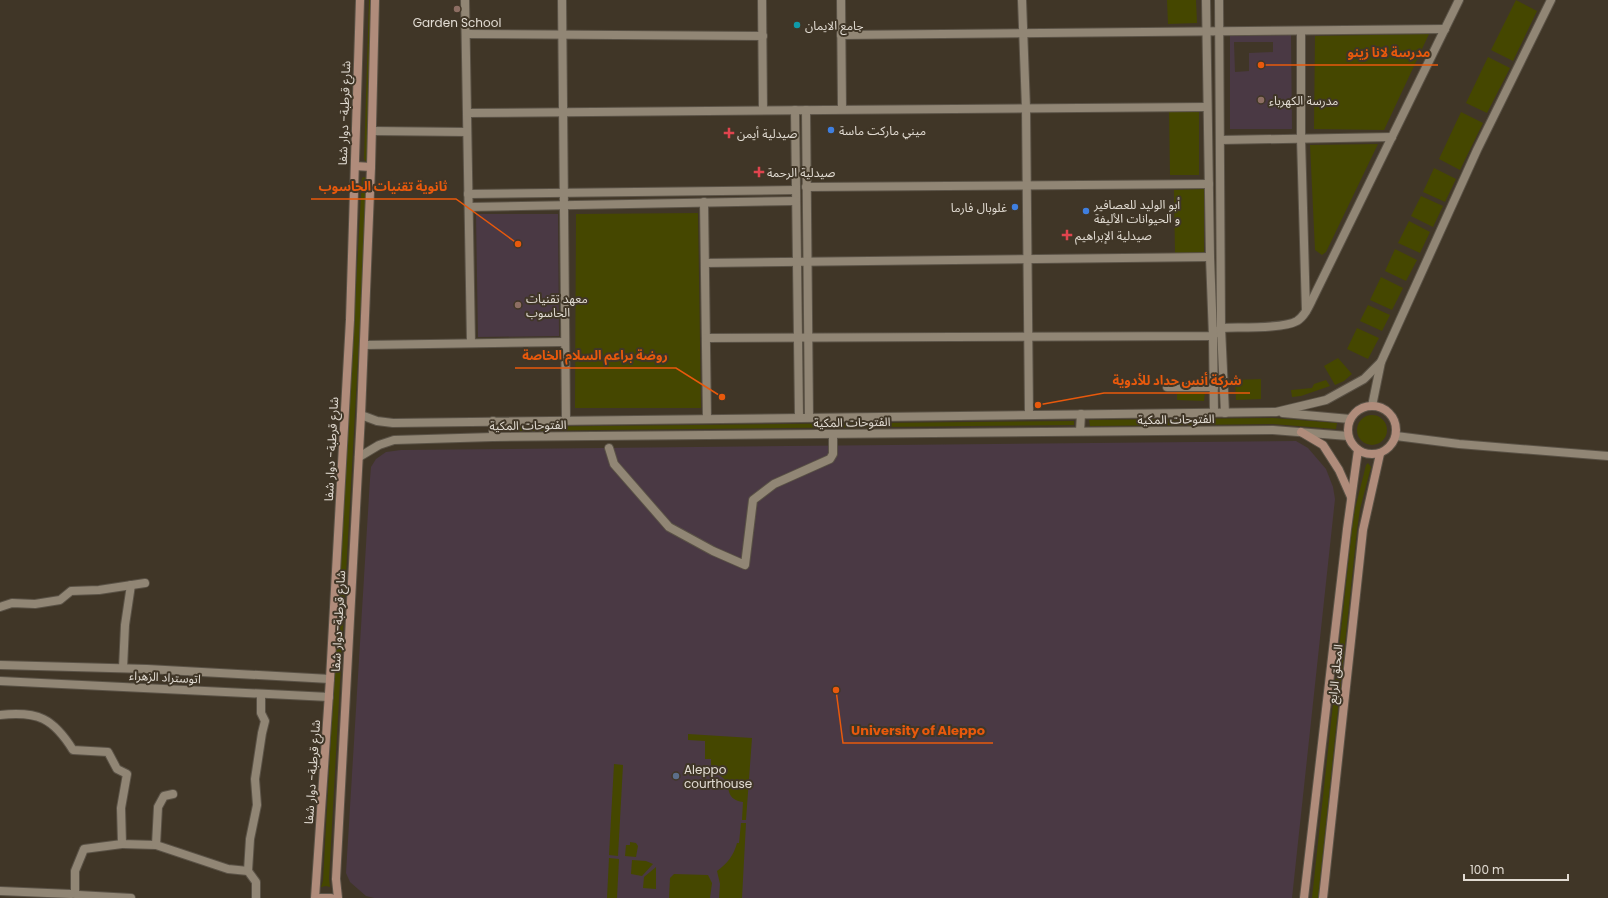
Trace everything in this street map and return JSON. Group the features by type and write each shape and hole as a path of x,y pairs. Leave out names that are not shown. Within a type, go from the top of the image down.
{"main road":[{"name":"شارع قرطبة- دوار شفا","path":"315,898 329,697 350,320 360,0"},
{"name":"شارع قرطبة-دوار شفا","path":"338,898 336,879 364,345 371,167 375,0"},
{"path":"355,166 371,167"},
{"path":"350,320 364,320"},
{"path":"1367,406 1372,406 1378,406 1386,410 1394,418 1396,436 1391,446 1380,454 1371,455 1358,450 1352,444 1348,436 1347,428 1353,413 1367,406"},
{"path":"1301,432 1322,445 1340,470 1351,497"},
{"path":"1304,898 1351,497 1358,450"},
{"name":"المحلق الرابع","path":"1323,898 1363,530 1380,454"},
{"path":"320,898 331,898"}],"street":[{"path":"466,0 471,343"},
{"path":"562,0 566,420"},
{"path":"762,0 763,110"},
{"path":"841,0 842,109"},
{"path":"1022,0 1022,33 1026,108 1029,415"},
{"path":"1206,0 1214,413"},
{"path":"1219,0 1221,328 1224,413"},
{"path":"706,338 1213,336 1221,328 1283,326 1297,321 1306,312 1459,0"},
{"path":"1372,406 1381,362 1477,150 1551,0"},
{"path":"841,35 1218,30 1301,31 1445,29"},
{"path":"1301,31 1301,139 1306,312"},
{"path":"466,34 763,36"},
{"path":"467,112 1208,107"},
{"path":"795,110 799,417"},
{"path":"806,110 809,417"},
{"path":"372,131 468,132"},
{"path":"1220,140 1392,137"},
{"path":"806,187 1209,184"},
{"path":"468,194 796,190"},
{"path":"469,207 704,202 796,202"},
{"path":"704,202 707,418"},
{"path":"705,264 1210,257"},
{"path":"364,345 565,342"},
{"path":"1276,412 1326,400 1364,379 1381,362"},
{"path":"1166,386 1214,387"},
{"path":"361,415 377,421 388,422 1276,412 1350,419"},
{"path":"1080,432 1081,414"},
{"path":"493,421 493,437"},
{"name":"الفتوحات المكية","path":"359,457 379,445 394,440 493,437 1273,430 1348,436"},
{"path":"609,448 614,464 669,527 713,551 745,565 753,500 774,484 830,459 833,454 833,434"},
{"path":"1396,436 1459,444 1608,456"},
{"path":"0,607 12,603 35,604 60,600 71,591 99,590 145,583"},
{"name":"اتوستراد الزهراء","path":"123,668 125,625 132,585"},
{"name":"اتوستراد الزهراء","path":"0,664 123,668 330,680"},
{"name":"اتوستراد الزهراء","path":"0,681 329,697"},
{"path":"256,898 256,882 248,871 250,839 257,805 255,779 265,721 261,713 261,694"},
{"path":"0,715 36,716 50,722 62,732 73,750 108,752 118,769 127,774 121,808 122,844"},
{"path":"156,845 158,807 164,796 173,794"},
{"path":"74,896 75,871 84,849 122,844 156,845 228,869 248,871"},
{"path":"0,891 131,898"}],"shaded area":[{"path":"369,0 376,0 370,160 367,163 364,159"},
{"path":"1167,0 1196,0 1197,23 1168,24"},
{"path":"1516,0 1537,11 1513,61 1491,50"},
{"path":"1429,34 1384,130 1314,129 1315,36"},
{"name":"مدرسة الكهرباء","path":"1291,35 1292,129 1230,129 1230,36","holes":["1234,42 1273,42 1273,52 1249,53 1249,71 1235,72"]},
{"path":"1488,57 1510,68 1487,113 1466,103"},
{"path":"1199,111 1199,175 1170,175 1169,112"},
{"path":"1461,112 1483,123 1460,170 1439,159"},
{"path":"1378,144 1326,252 1322,255 1315,250 1310,145"},
{"path":"1434,168 1456,179 1445,202 1423,192"},
{"path":"364,177 368,179 329,879 330,887 321,887 323,881 362,178"},
{"path":"1204,189 1204,253 1175,253 1174,190"},
{"path":"1421,196 1443,206 1433,227 1411,216"},
{"path":"698,213 701,408 575,408 576,214"},
{"path":"476,214 558,214 559,336 478,337"},
{"path":"1409,221 1430,232 1420,253 1398,243"},
{"path":"1395,249 1417,260 1406,281 1385,271"},
{"path":"1381,277 1403,288 1392,310 1370,300"},
{"path":"1368,305 1390,315 1382,331 1360,321"},
{"path":"1357,328 1379,338 1368,359 1347,349"},
{"path":"1338,358 1352,374 1344,381 1335,385 1324,366"},
{"path":"1261,379 1261,399 1236,400 1235,380"},
{"path":"1326,380 1330,386 1301,396 1292,397 1291,390 1312,388 1314,384"},
{"path":"1177,390 1205,392 1204,401 1177,400"},
{"path":"1372,415 1383,419 1387,430 1383,441 1372,445 1361,441 1357,430 1361,419"},
{"path":"1273,418 1337,423 1336,429 1273,424 1090,426 1089,420"},
{"path":"1074,421 1074,425 502,431 502,427"},
{"path":"1296,441 1308,448 1326,469 1333,487 1335,499 1292,898 374,898 366,896 350,882 346,873 371,467 376,459 386,452 401,450"},
{"path":"1368,463 1371,467 1360,509 1357,530 1318,898 1312,898 1352,529 1355,509 1366,465"},
{"path":"688,734 752,738 746,820 742,820 743,802 731,797 725,780 711,771 711,759 705,759 705,741 688,740"},
{"path":"614,764 623,765 618,856 609,855"},
{"path":"741,823 746,823 742,898 719,898 720,884 717,871 730,859 737,843 739,843"},
{"path":"630,842 636,843 638,846 636,857 625,856 626,845 630,845"},
{"path":"609,858 619,859 617,898 607,898"},
{"path":"632,860 646,861 653,864 642,876 631,874"},
{"path":"656,867 656,889 643,888 644,877"},
{"path":"674,874 708,875 712,883 710,898 669,898 670,878"}],"place":[{"name":"Garden School","path":"457,9"},
{"name":"جامع الايمان","path":"797,25"},
{"name":"مدرسة لانا زينو","path":"1261,65"},
{"name":"مدرسة الكهرباء","path":"1261,100"},
{"name":"ميني ماركت ماسة","path":"831,130"},
{"name":"صيدلية أيمن","path":"729,133"},
{"name":"صيدلية الرحمة","path":"759,172"},
{"name":"غلوبال فارما","path":"1015,207"},
{"name":"أبو الوليد للعصافير و الحيوانات الأليفة","path":"1086,211"},
{"name":"صيدلية الإبراهيم","path":"1067,235"},
{"name":"ثانوية تقنيات الحاسوب","path":"518,244"},
{"name":"معهد تقنيات الحاسوب","path":"518,305"},
{"name":"روضة براعم السلام الخاصة","path":"722,397"},
{"name":"شركة أنس حداد للأدوية","path":"1038,405"},
{"name":"University of Aleppo","path":"836,690"},
{"name":"Aleppo courthouse","path":"676,776"}]}
